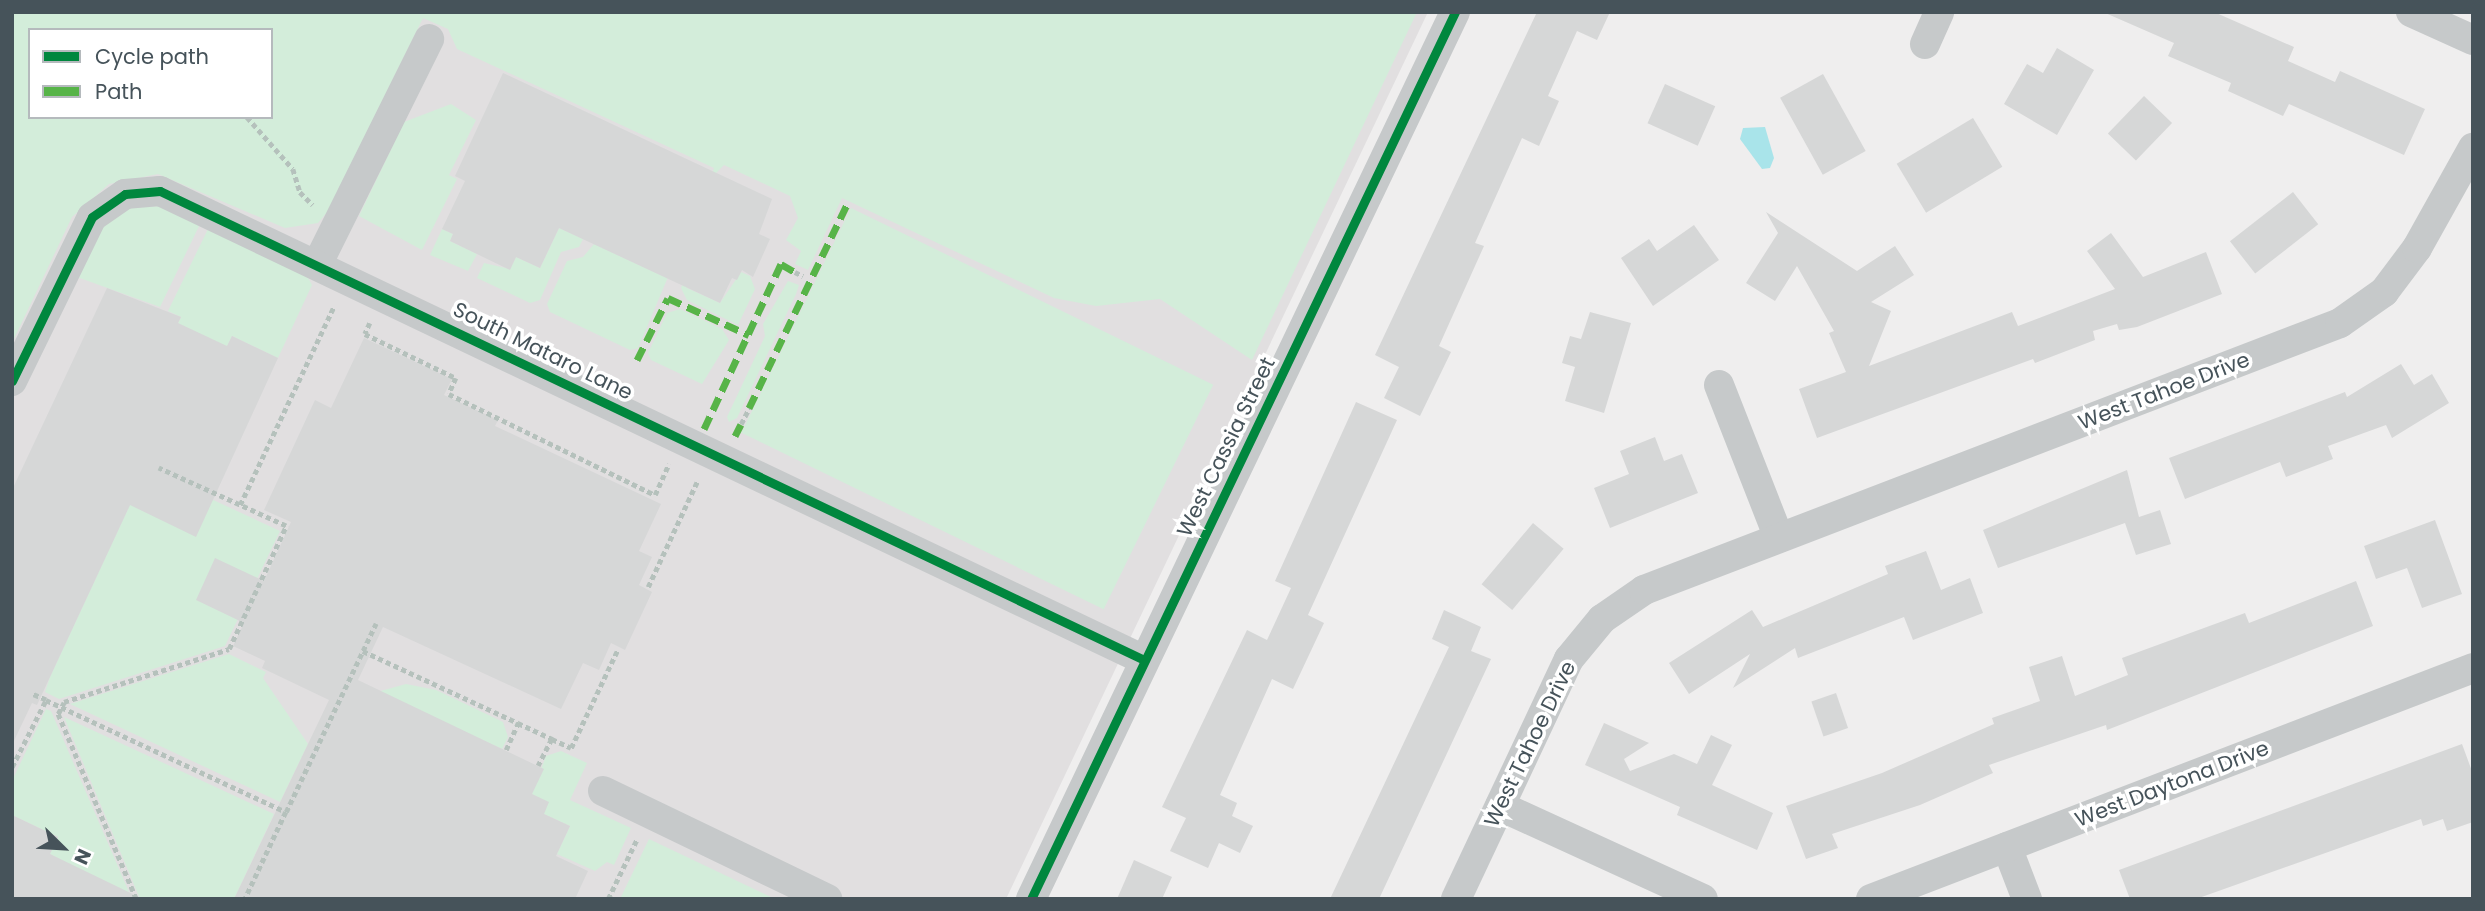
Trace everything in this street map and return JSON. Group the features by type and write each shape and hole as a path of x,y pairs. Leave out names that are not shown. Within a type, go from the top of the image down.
{"street":[{"name":"West Cassia Street","path":"1031,899 1142,659 1455,12"},
{"path":"1925,44 1939,12"},
{"path":"2411,12 2473,40"},
{"path":"318,263 429,40"},
{"name":"West Tahoe Drive","path":"1456,899 1569,659 1602,619 1644,590 2340,323 2384,292 2417,248 2473,148"},
{"name":"South Mataro Lane","path":"12,381 79,238 92,217 125,194 141,190 179,197 1142,659"},
{"path":"1720,385 1779,538"},
{"name":"West Daytona Drive","path":"1871,899 2473,668"},
{"path":"603,791 827,899"},
{"path":"1500,806 1703,899"},
{"path":"2007,847 2026,899"}],"path":[{"path":"249,119 293,169 300,192 322,209"},
{"path":"795,272 803,276"},
{"path":"240,505 347,276"},
{"path":"384,294 365,334 456,378 449,394 655,495 673,456"},
{"path":"741,424 748,408"},
{"path":"136,899 58,714 61,707 229,649 286,526 159,468"},
{"path":"648,587 703,470"},
{"path":"245,899 376,623"},
{"path":"363,650 571,748 618,649"},
{"path":"32,694 286,812"},
{"path":"12,767 46,700"},
{"path":"506,750 518,723"},
{"path":"538,766 552,738"},
{"path":"608,899 649,813"}],"shaded area":[{"path":"12,12 1428,12 1006,899 12,899"}],"green space":[{"path":"12,12 1417,12 1252,360 1160,299 1096,306 1054,298 842,198 808,270 795,264 801,251 786,240 798,218 790,196 724,165 710,179 714,168 457,49 448,29 423,18 329,210 318,223 285,228 158,174 109,184 72,217 12,343"},
{"path":"451,104 476,120 449,175 457,179 422,250 359,216 404,122"},
{"path":"161,206 201,222 160,307 77,277 100,230 113,218 129,208"},
{"path":"851,208 1213,385 1104,609 741,433"},
{"path":"209,227 305,272 312,285 278,358 232,336 215,371 178,323 181,317 168,311"},
{"path":"559,228 583,239 579,247 561,252 540,300 530,303 477,278 484,263 510,269 516,257 540,268"},
{"path":"442,229 453,234 450,241 477,254 468,271 430,255"},
{"path":"594,244 663,276 671,270 638,348 630,350 550,312 547,304 567,261 583,257"},
{"path":"741,272 750,276 755,289 738,325 687,300 681,288 686,277 687,288 720,303"},
{"path":"788,281 799,285 796,294 737,418 729,422 727,417 765,336 763,324"},
{"path":"680,309 722,329 729,340 702,384 651,360 648,353 667,313"},
{"path":"153,472 280,531 225,646 59,699 45,692 50,677 139,485"},
{"path":"229,654 266,672 263,678 308,744 280,802 70,704"},
{"path":"406,684 436,690 503,722 508,737 502,749 377,692"},
{"path":"46,709 51,711 132,899 50,854 58,837 12,815 12,781"},
{"path":"64,717 274,814 234,899 140,899"},
{"path":"561,751 587,763 570,800 631,828 614,865 607,862 595,871 557,854 570,826 544,814 532,794 546,756"},
{"path":"649,839 775,899 620,899"}],"water":[{"path":"1765,127 1774,158 1770,168 1762,169 1740,139 1743,128"}],"building":[{"path":"1537,12 1610,12 1597,40 1577,31 1548,96 1559,101 1539,146 1522,138 1475,243 1484,246 1439,346 1451,352 1420,416 1384,398 1399,367 1375,355"},
{"path":"2103,12 2214,12 2294,47 2288,61 2335,82 2340,71 2425,109 2404,155 2289,104 2283,116 2228,91 2231,83 2168,56 2174,43"},
{"path":"2057,48 2094,70 2057,135 2004,104 2027,64 2043,73"},
{"path":"503,73 772,199 759,234 770,239 753,277 742,270 737,280 732,278 720,303 559,228 540,268 516,257 510,270 450,241 453,234 442,229 465,181 455,176"},
{"path":"1823,74 1866,151 1823,175 1780,98"},
{"path":"1665,84 1715,106 1698,146 1648,123"},
{"path":"2144,96 2172,123 2136,160 2108,133"},
{"path":"1973,118 2002,167 1926,213 1897,164"},
{"path":"2293,192 2318,224 2255,274 2230,241"},
{"path":"1766,212 1857,271 1895,246 1914,275 1871,302 1891,311 1869,366 2012,312 2018,326 2115,289 2087,251 2111,233 2143,277 2206,252 2222,294 2137,327 2119,330 2117,324 2093,331 2095,340 2035,363 2033,359 1817,438 1799,389 1846,372 1829,333 1834,331 1797,266 1775,301 1746,283 1778,233"},
{"path":"1694,225 1719,260 1653,306 1621,258 1649,239 1657,251"},
{"path":"107,288 181,317 178,323 227,346 232,336 278,358 196,537 130,505 37,705 32,703 12,745 12,490"},
{"path":"1590,312 1631,323 1604,413 1565,401 1575,367 1562,363 1570,336 1581,339"},
{"path":"364,338 452,379 444,395 498,420 495,426 661,504 639,551 652,557 639,585 652,592 625,650 611,643 599,670 583,663 561,709 383,627 358,680 544,769 532,794 549,802 544,814 570,826 556,856 588,871 575,899 234,899 329,700 262,668 265,661 233,646 244,623 196,600 215,558 264,581 291,522 264,510 315,400 331,408"},
{"path":"2401,364 2414,385 2432,374 2449,403 2392,438 2386,425 2328,446 2333,459 2286,477 2280,462 2185,499 2169,458 2345,392 2347,397"},
{"path":"1356,402 1397,420 1308,615 1324,623 1293,689 1272,679 1220,795 1237,803 1232,816 1253,826 1240,853 1219,843 1208,868 1170,851 1186,818 1162,807 1247,630 1267,640 1291,588 1275,581"},
{"path":"1655,437 1664,461 1682,454 1698,493 1610,528 1594,488 1629,474 1620,451"},
{"path":"2127,470 2139,517 2160,510 2171,544 2136,555 2125,523 1998,568 1983,530"},
{"path":"2435,520 2462,594 2422,608 2407,568 2376,579 2364,546"},
{"path":"1533,523 1564,549 1512,610 1482,584"},
{"path":"1926,551 1941,590 1970,578 1983,613 1913,640 1904,617 1798,658 1795,648 1733,688 1750,654 1689,694 1669,663 1752,610 1763,627 1888,574 1885,566"},
{"path":"2356,581 2373,626 2107,730 2106,725 1989,765 1993,773 1920,805 1832,834 1838,848 1806,859 1786,806 1882,773 1994,724 1992,718 2040,701 2029,667 2062,656 2075,696 2128,675 2122,658 2245,613 2249,623"},
{"path":"1444,610 1481,627 1471,651 1491,659 1379,899 1330,899 1449,647 1432,639"},
{"path":"1836,693 1848,728 1823,736 1811,701"},
{"path":"1604,723 1649,743 1624,759 1630,771 1674,754 1697,764 1711,735 1732,745 1712,785 1773,813 1757,850 1677,815 1680,807 1585,765"},
{"path":"2462,744 2473,774 2473,822 2447,831 2443,819 2423,826 2421,819 2196,899 2130,899 2119,870"},
{"path":"12,815 58,837 50,854 143,899 12,899"},
{"path":"1134,860 1172,877 1162,899 1117,899"}],"marked path":[{"path":"749,408 848,202"},
{"path":"704,429 781,264 795,272"},
{"path":"637,360 668,298 749,335"},
{"path":"735,436 741,424"}],"cycle path":[{"path":"1031,899 1455,12"},
{"path":"12,381 92,217 125,194 160,191 1142,659"}]}
